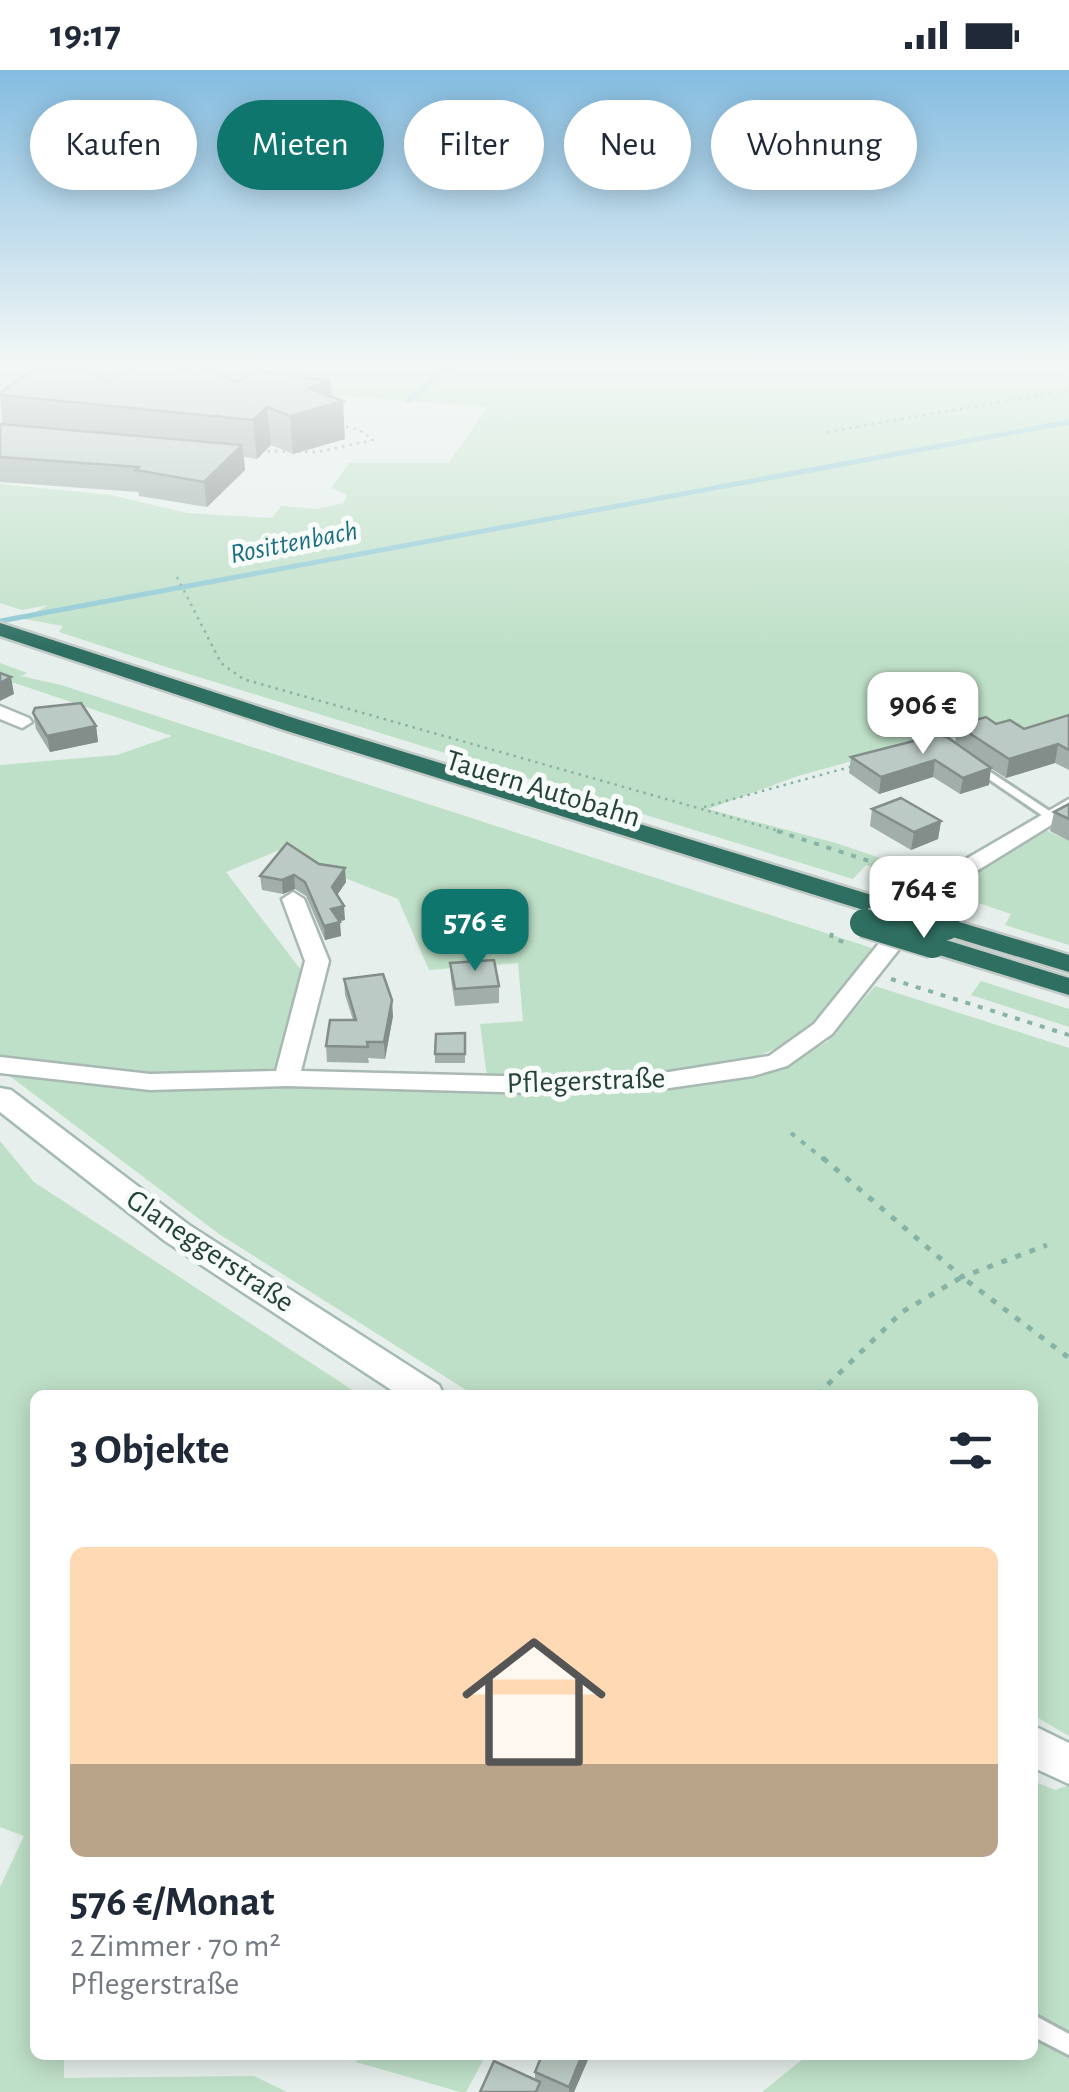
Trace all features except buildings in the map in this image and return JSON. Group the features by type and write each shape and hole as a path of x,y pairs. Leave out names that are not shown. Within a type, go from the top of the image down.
{"highway":[{"name":"Tauern Autobahn","path":"0,629 871,914"},
{"name":"Tauern Autobahn","path":"0,648 272,739 939,935 1069,964"},
{"name":"Tauern Autobahn","path":"939,935 1069,987"}],"street":[{"path":"0,712 22,722"},
{"name":"Pflegerstraße","path":"0,1064 150,1082 286,1078 534,1085 668,1080 740,1070 778,1060 824,1029 938,885 1060,810"},
{"path":"286,1078 317,962 293,900"},
{"name":"Glaneggerstraße","path":"0,1097 177,1234 418,1390"},
{"path":"1038,1747 1069,1765"}],"lane":[{"path":"964,758 1060,810"},
{"path":"1038,2027 1069,2044"}],"path":[{"path":"180,581 220,663 243,679 832,846 893,868"},
{"path":"700,808 850,767"},
{"path":"868,971 1069,1036"},
{"path":"792,1133 870,1194 962,1277 1069,1358"},
{"path":"822,1390 914,1301 933,1288 1047,1244"}],"green space":[{"path":"451,459 1069,459 1069,725 1015,742 993,728 942,741 935,738 798,776 708,809 836,843 954,883 1043,829 1069,841 1069,945 1005,925 1011,914 866,865 853,879 163,666 59,632 63,626 24,619 48,605 22,610 0,603 0,484 111,495 187,513 272,518 281,506 317,509 344,503 347,495 331,488 349,463 449,463"},
{"path":"0,663 27,673 21,676 61,685 872,948 810,1027 780,1046 743,1060 656,1075 487,1077 480,1024 523,1021 518,963 429,970 398,899 312,865 287,847 226,872 304,974 280,1072 148,1074 0,1056 0,765 117,755 172,736 0,678"},
{"path":"981,981 1069,1009 1069,1027 971,995"},
{"path":"875,986 1069,1048 1069,1736 1038,1718 1038,1390 466,1390 219,1234 7,1074 131,1088 291,1084 556,1091 784,1064 827,1042"},
{"path":"0,1141 34,1182 352,1390 30,1390 30,2060 64,2060 64,2078 254,2076 287,2092 0,2092 0,1887 24,1836 0,1827"},
{"path":"1038,1783 1055,1790 1069,1785 1069,2092 762,2092 802,2060 1038,2060"},
{"path":"358,2060 483,2060 466,2092"}],"waterway":[{"name":"Rosittenbach","path":"0,621 868,459"}]}
